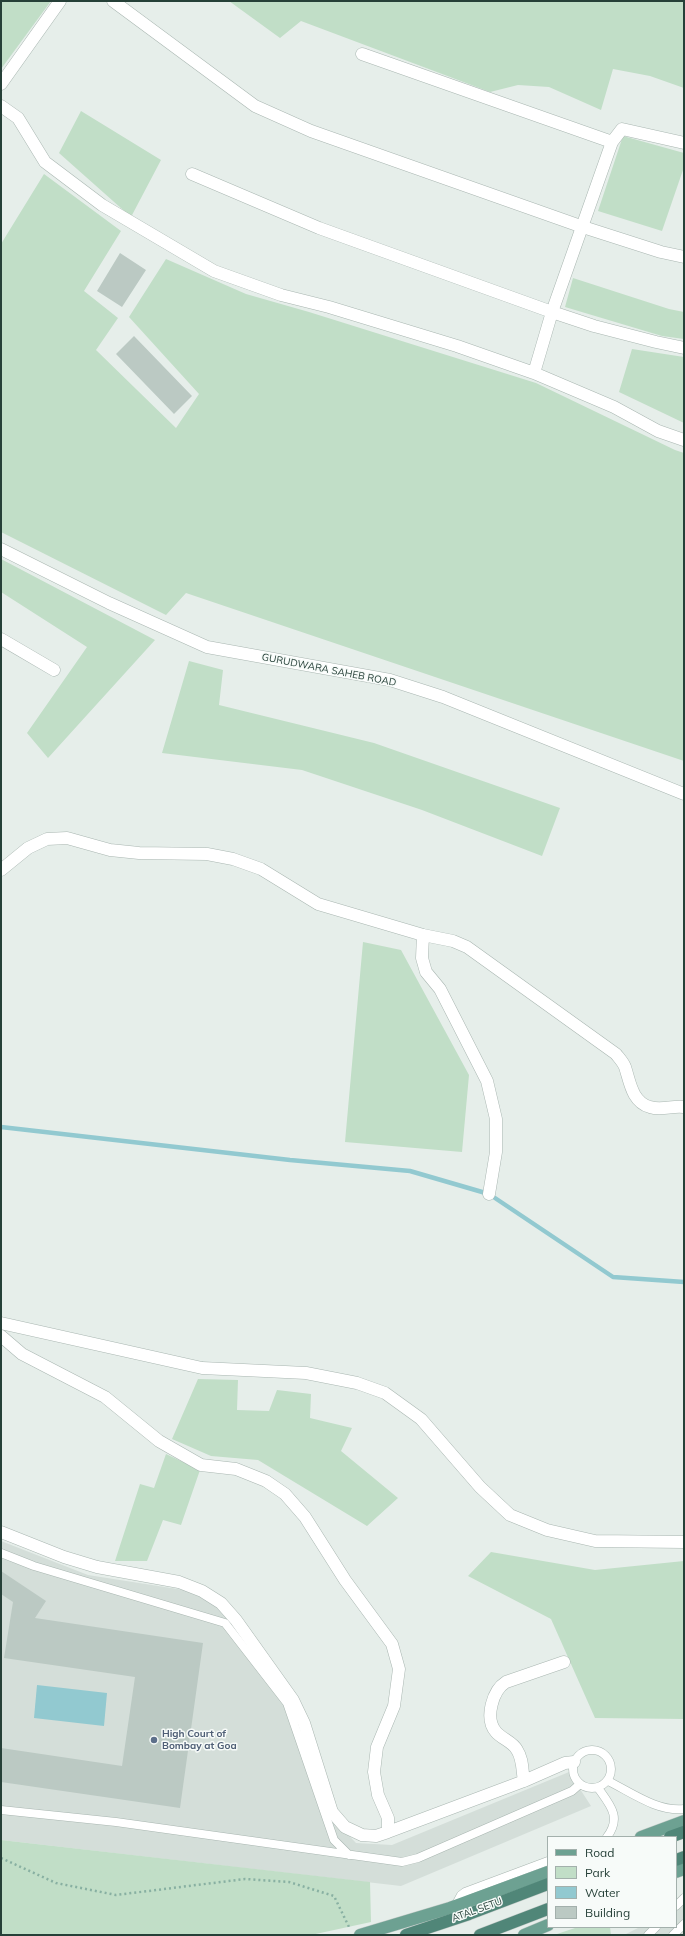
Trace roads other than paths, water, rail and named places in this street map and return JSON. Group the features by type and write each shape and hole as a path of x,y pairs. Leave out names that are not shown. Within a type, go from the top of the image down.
{"highway":[{"path":"673,1836 684,1832"},
{"name":"ATAL SETU","path":"406,1935 469,1914 547,1884"},
{"path":"480,1935 547,1909"}],"main road":[{"path":"644,1836 684,1821"},
{"path":"360,1935 456,1906 547,1872"},
{"path":"524,1935 547,1925"}],"street":[{"path":"1,84 60,1"},
{"path":"113,1 255,106 311,131 583,227 660,252 684,257"},
{"path":"362,54 612,142"},
{"path":"1,106 18,118 45,162 102,205 214,272 281,295 329,307 457,346 534,373 614,407 658,431 684,440"},
{"path":"534,373 552,312 612,142 622,129 684,143"},
{"path":"192,174 319,228 552,312 594,326 684,348"},
{"name":"GURUDWARA SAHEB ROAD","path":"1,549 109,604 207,647 398,683 443,697 684,794"},
{"path":"1,639 54,670"},
{"path":"1,870 28,848 47,839 67,838 110,850 139,853 207,854 233,859 261,869 318,904 423,935 453,941 467,947 616,1054 624,1065 635,1096 649,1107 663,1109 679,1106 684,1107"},
{"path":"423,935 422,958 426,972 440,989 487,1081 496,1119 496,1152 488,1194"},
{"path":"1,1324 202,1368 306,1374 358,1383 385,1393 421,1419 480,1487 510,1515 547,1530 595,1541 684,1542"},
{"path":"1,1336 22,1354 105,1397 159,1441 201,1465 236,1469 266,1481 285,1494 305,1517 345,1580 392,1644 399,1669 394,1706 377,1747 374,1772 378,1795 388,1818 388,1832"},
{"path":"1,1532 64,1557 97,1567 178,1582 202,1591 221,1603 294,1700 304,1723 332,1812 345,1827 362,1835 376,1836 388,1832 524,1781 565,1763 574,1762"},
{"path":"524,1781 521,1760 517,1749 496,1732 492,1724 491,1714 494,1696 500,1686 506,1682 564,1662"}],"lane":[{"path":"1,1553 34,1566 225,1623 287,1703 334,1840 349,1855"},
{"path":"587,1750 599,1750 609,1758 611,1763 612,1770 608,1781 598,1788 591,1788 580,1784 573,1774 574,1762 577,1756 587,1750"},
{"path":"608,1781 650,1803 667,1808 684,1809"},
{"path":"1,1810 116,1822 402,1862 418,1858 572,1791 580,1784"},
{"path":"598,1788 614,1814 612,1829 608,1836"},
{"path":"456,1906 460,1895 465,1892 547,1861"},
{"path":"673,1935 684,1924"}],"water":[{"path":"37,1685 107,1693 104,1726 34,1718"}],"waterway":[{"path":"1,1127 290,1160 410,1171 489,1194 613,1277 684,1282"}],"place":[{"name":"High Court of Bombay at Goa","path":"154,1740"}]}
